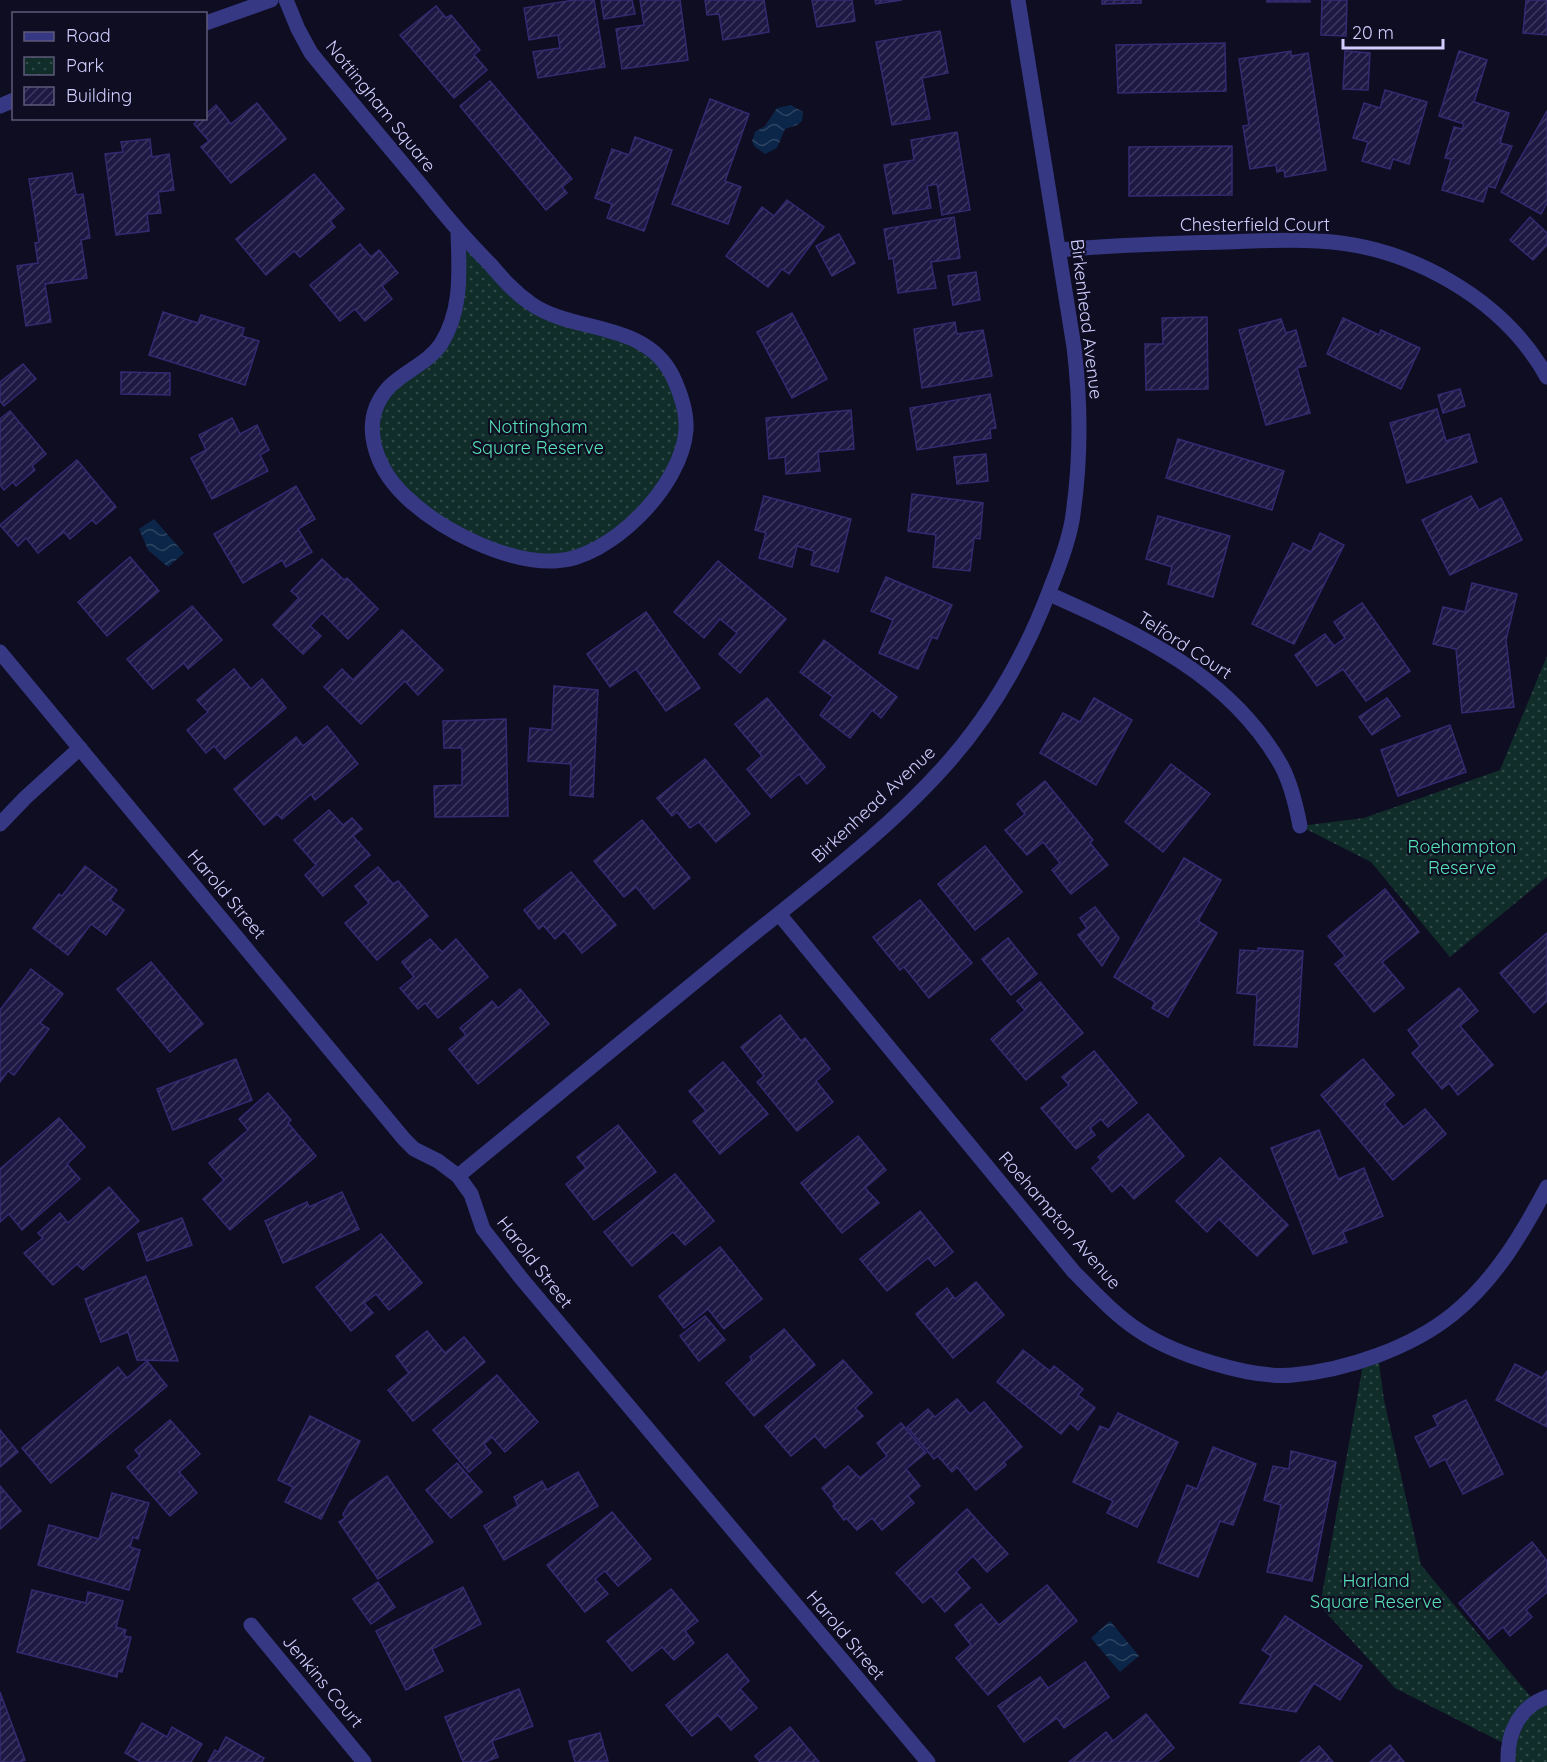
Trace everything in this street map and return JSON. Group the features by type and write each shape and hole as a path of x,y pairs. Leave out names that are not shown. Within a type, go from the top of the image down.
{"street":[{"path":"207,23 271,0"},
{"name":"Nottingham Square","path":"286,0 311,53 458,231 515,291 532,305 559,316 622,334 642,344 658,357 672,375 685,413 686,432 671,473 657,494 631,524 594,550 572,559 553,561 510,555 440,523 421,510 392,481 379,459 372,428 376,410 388,388 428,358 441,344 452,318 459,288 458,231"},
{"name":"Birkenhead Avenue","path":"458,1176 879,830 951,759 976,728 1015,670 1064,554 1072,523 1080,428 1079,389 1074,347 1018,0"},
{"name":"Chesterfield Court","path":"1059,250 1183,242 1319,241 1353,245 1388,254 1432,270 1470,294 1506,322 1537,359 1547,377"},
{"name":"Telford Court","path":"1049,594 1122,627 1167,653 1200,674 1238,706 1282,766 1294,797 1300,826"},
{"name":"Harold Street","path":"0,652 404,1139 414,1149 438,1161 458,1176 471,1194 483,1229 521,1278 928,1762"},
{"path":"0,824 31,791 80,748"},
{"name":"Roehampton Avenue","path":"779,914 1074,1272 1105,1303 1138,1330 1176,1350 1206,1362 1249,1372 1291,1376 1329,1369 1364,1359 1422,1335 1452,1314 1501,1264 1547,1187"},
{"name":"Jenkins Court","path":"251,1625 364,1762"},
{"path":"1508,1762 1509,1746 1517,1720 1532,1704 1547,1697"}],"green space":[{"name":"Nottingham Square Reserve","path":"458,231 532,305 622,334 672,375 686,432 657,494 594,550 535,560 440,523 382,467 376,409 448,327"},
{"name":"Roehampton Reserve","path":"1547,656 1547,877 1450,957 1371,862 1300,826 1364,818 1500,770"},
{"name":"Harland Square Reserve","path":"1378,1355 1384,1400 1421,1565 1535,1702 1547,1697 1547,1762 1508,1762 1509,1746 1395,1688 1320,1606 1364,1359"}],"water":[{"path":"791,105 803,112 802,121 785,129 777,148 765,154 754,146 752,141 755,132 765,126 777,108"},
{"path":"154,519 184,553 168,567 148,550 139,529"},
{"path":"1110,1621 1139,1656 1120,1672 1091,1638"}],"building":[{"path":"574,0 594,0 605,67 538,78 533,52 560,48 558,35 529,40 524,8"},
{"path":"601,0 632,0 635,14 604,19"},
{"path":"640,0 680,0 688,60 622,69 616,29 644,25"},
{"path":"705,0 764,0 769,32 723,40 719,14 707,15"},
{"path":"812,0 852,0 855,21 817,27"},
{"path":"875,0 902,0 876,4"},
{"path":"1102,0 1141,0 1141,3 1102,4"},
{"path":"1267,0 1310,0 1310,2 1267,2"},
{"path":"1322,0 1347,0 1346,36 1321,35"},
{"path":"1526,0 1547,0 1547,35 1523,33"},
{"path":"436,6 446,18 451,15 480,50 474,55 487,70 454,98 400,35"},
{"path":"940,31 948,73 922,78 930,119 892,125 876,42"},
{"path":"1225,43 1226,91 1118,93 1116,45"},
{"path":"1291,51 1291,56 1308,53 1326,170 1285,177 1284,170 1277,172 1276,165 1250,169 1243,126 1249,125 1239,59"},
{"path":"1345,51 1370,53 1368,90 1343,89"},
{"path":"1459,51 1487,60 1474,102 1509,113 1500,143 1512,146 1495,188 1488,186 1483,202 1442,190 1451,159 1445,158 1454,127 1462,129 1464,124 1439,116"},
{"path":"490,81 572,179 562,187 567,193 546,210 460,106"},
{"path":"1385,90 1427,102 1409,164 1393,159 1390,169 1362,161 1368,142 1353,138 1364,103 1380,108"},
{"path":"710,99 749,114 725,181 741,187 728,224 672,204"},
{"path":"257,103 286,139 231,183 201,147 209,141 194,124 198,120 207,120 207,113 216,105 231,124"},
{"path":"1547,111 1547,203 1541,214 1501,192"},
{"path":"957,132 970,210 942,215 937,184 927,186 931,208 893,214 884,165 914,160 911,140"},
{"path":"635,137 672,150 644,231 607,218 612,204 595,198 612,149 629,155"},
{"path":"150,139 152,157 169,154 174,190 158,192 161,213 147,214 149,231 116,235 105,154 123,152 121,142"},
{"path":"1232,146 1232,195 1129,196 1129,147"},
{"path":"72,173 76,195 83,194 90,238 81,240 87,278 45,284 51,322 26,326 17,266 38,263 35,243 39,242 29,179"},
{"path":"314,174 344,209 330,221 335,227 300,257 294,251 266,275 236,239"},
{"path":"787,200 824,227 789,274 782,269 768,287 726,256 762,207 774,216"},
{"path":"954,217 960,258 931,262 936,288 898,293 893,258 889,259 884,229"},
{"path":"1530,217 1547,233 1547,245 1533,260 1510,240"},
{"path":"839,234 855,263 832,276 816,246"},
{"path":"360,244 371,257 379,250 398,273 382,286 392,299 365,321 355,309 340,321 310,285"},
{"path":"976,272 980,300 953,305 948,276"},
{"path":"163,312 198,323 201,315 244,328 242,336 259,341 245,385 149,355"},
{"path":"792,313 827,379 792,398 757,332"},
{"path":"1207,317 1208,389 1146,390 1145,344 1163,344 1162,318"},
{"path":"1343,318 1379,335 1381,330 1420,348 1401,389 1327,354"},
{"path":"1281,319 1286,333 1296,330 1306,366 1297,368 1310,413 1266,425 1239,330"},
{"path":"955,322 957,334 983,330 992,376 922,388 914,329"},
{"path":"23,364 36,379 4,406 0,401 0,382"},
{"path":"121,372 170,373 170,395 121,394"},
{"path":"1460,389 1465,406 1443,413 1438,395"},
{"path":"990,394 996,428 990,429 991,438 917,450 910,408"},
{"path":"1437,409 1446,441 1469,434 1477,462 1407,483 1390,423"},
{"path":"851,410 854,449 818,452 820,471 786,474 785,457 769,459 766,418"},
{"path":"10,411 46,454 32,466 35,470 16,486 13,482 4,490 0,485 0,419"},
{"path":"232,418 240,434 257,425 269,450 260,455 268,471 212,499 191,458 206,450 199,435"},
{"path":"1178,439 1284,471 1272,510 1166,478"},
{"path":"986,454 988,481 957,484 954,457"},
{"path":"77,460 116,507 96,524 92,520 70,539 64,532 38,553 26,538 18,546 0,525"},
{"path":"296,486 315,519 298,529 312,552 286,567 282,560 243,583 214,534"},
{"path":"912,494 983,503 980,539 974,538 970,571 933,567 936,535 908,531"},
{"path":"764,496 851,519 838,572 811,565 814,551 797,546 792,567 759,558 766,533 755,530"},
{"path":"1471,496 1479,510 1501,498 1522,540 1450,575 1422,520"},
{"path":"1158,516 1230,536 1213,597 1168,584 1172,567 1146,559"},
{"path":"1320,533 1344,545 1294,644 1252,624 1293,543 1311,552"},
{"path":"130,557 159,591 107,636 78,602"},
{"path":"322,559 344,580 347,578 378,609 348,639 322,613 310,626 321,636 303,654 273,625 299,598 291,591"},
{"path":"718,561 786,619 740,673 719,654 737,633 720,619 704,638 674,612"},
{"path":"886,577 952,605 937,639 932,637 918,669 879,653 893,620 871,611"},
{"path":"1472,583 1517,594 1506,640 1514,707 1462,713 1456,649 1433,644 1443,607 1465,612"},
{"path":"1362,603 1410,671 1366,701 1343,669 1317,686 1295,655 1325,634 1334,646 1345,638 1334,622"},
{"path":"192,606 222,640 188,669 184,663 153,689 127,659"},
{"path":"646,612 700,688 666,711 636,669 610,687 587,654"},
{"path":"402,630 443,670 418,695 405,681 361,724 324,687 342,669 353,680"},
{"path":"824,640 897,697 881,718 872,710 850,738 820,715 833,697 800,672"},
{"path":"234,669 251,689 262,679 286,708 225,759 214,746 206,753 187,730 208,712 197,700"},
{"path":"554,686 598,690 593,797 570,795 571,764 528,761 530,728 552,730"},
{"path":"767,698 825,767 807,784 799,774 771,798 747,769 762,756 735,724"},
{"path":"1094,698 1132,720 1096,785 1040,753 1063,713 1080,722"},
{"path":"1387,698 1400,716 1372,735 1359,717"},
{"path":"506,719 508,816 435,817 434,786 462,785 462,748 444,748 443,721"},
{"path":"1450,725 1466,772 1398,796 1381,750"},
{"path":"327,726 358,764 315,800 311,794 282,819 277,814 264,825 234,789 296,737 303,746"},
{"path":"705,759 750,814 716,842 699,822 690,828 677,812 672,816 657,798"},
{"path":"1171,764 1210,794 1163,852 1125,822"},
{"path":"1045,781 1093,840 1090,843 1108,865 1071,894 1052,870 1060,863 1043,842 1027,855 1005,830 1025,814 1017,804"},
{"path":"329,810 343,825 352,818 362,829 353,836 370,855 323,896 305,875 316,865 294,840"},
{"path":"642,820 690,878 654,909 636,887 624,897 594,861"},
{"path":"985,846 1022,892 975,930 938,884"},
{"path":"1184,858 1221,880 1198,921 1217,933 1168,1017 1152,1008 1155,1002 1114,977"},
{"path":"85,866 117,890 110,900 124,910 106,935 91,924 68,955 33,928 59,894 62,896"},
{"path":"378,867 393,884 398,881 428,916 377,960 345,923 369,903 355,886"},
{"path":"571,872 616,925 582,953 564,931 555,939 543,925 539,929 524,910"},
{"path":"1385,889 1419,932 1382,962 1404,988 1374,1012 1335,964 1345,956 1328,936"},
{"path":"920,900 972,963 929,998 904,967 900,970 873,937"},
{"path":"1095,907 1119,938 1102,966 1078,935 1087,928 1080,918"},
{"path":"1547,933 1547,1001 1534,1013 1500,973"},
{"path":"1008,938 1037,974 1011,995 982,959"},
{"path":"430,939 442,952 456,939 488,977 438,1018 425,1003 418,1009 400,988 414,977 402,962"},
{"path":"1258,948 1303,951 1297,1047 1254,1045 1257,995 1237,993 1240,950 1258,951"},
{"path":"151,962 203,1024 170,1052 117,989"},
{"path":"31,969 63,994 40,1023 49,1029 14,1075 8,1071 0,1082 0,1010"},
{"path":"1040,982 1083,1033 1026,1080 991,1039 1025,1010 1017,1001"},
{"path":"1459,988 1478,1011 1460,1026 1493,1065 1458,1095 1449,1083 1442,1089 1412,1053 1420,1046 1408,1030"},
{"path":"520,989 549,1024 478,1084 449,1049 466,1035 460,1028 492,1001 498,1008"},
{"path":"780,1015 801,1041 805,1038 830,1069 816,1081 833,1102 797,1131 757,1082 764,1076 741,1047"},
{"path":"1094,1051 1137,1103 1108,1127 1101,1119 1090,1128 1095,1135 1076,1149 1041,1108 1069,1085 1062,1077"},
{"path":"236,1059 252,1100 173,1130 157,1089"},
{"path":"1363,1059 1394,1095 1384,1104 1403,1127 1425,1109 1446,1134 1393,1180 1321,1095"},
{"path":"723,1062 768,1114 720,1154 693,1121 706,1111 689,1091"},
{"path":"268,1093 291,1120 288,1123 316,1156 230,1230 203,1199 224,1180 209,1163 248,1130 239,1119"},
{"path":"1148,1114 1184,1156 1134,1199 1121,1184 1112,1192 1092,1168 1101,1160 1098,1157"},
{"path":"59,1118 85,1147 67,1164 80,1179 22,1230 9,1214 0,1222 0,1169"},
{"path":"618,1125 656,1172 594,1220 566,1184 586,1168 577,1157"},
{"path":"1319,1130 1338,1179 1364,1168 1383,1216 1343,1232 1347,1242 1313,1254 1271,1148"},
{"path":"858,1136 886,1170 865,1188 879,1203 842,1233 801,1183"},
{"path":"1220,1158 1288,1225 1257,1256 1219,1219 1207,1232 1176,1201"},
{"path":"675,1174 714,1221 685,1245 673,1232 632,1266 604,1232"},
{"path":"109,1187 139,1221 83,1270 77,1264 53,1285 24,1253 43,1238 38,1233 60,1213 68,1223"},
{"path":"342,1192 359,1229 283,1263 265,1221 307,1202 309,1207"},
{"path":"920,1211 953,1252 935,1266 928,1258 887,1291 860,1259"},
{"path":"182,1218 192,1245 147,1261 138,1234"},
{"path":"381,1234 422,1283 389,1310 376,1294 364,1303 373,1313 351,1331 316,1287"},
{"path":"720,1247 762,1299 724,1329 708,1309 684,1328 659,1296"},
{"path":"146,1276 178,1361 137,1360 128,1332 101,1342 85,1299"},
{"path":"976,1282 1004,1315 953,1358 916,1314 947,1288 955,1299"},
{"path":"705,1316 725,1340 699,1361 680,1336"},
{"path":"784,1329 815,1365 754,1416 726,1383 752,1360 750,1357"},
{"path":"427,1331 445,1353 464,1337 485,1362 413,1421 388,1390 409,1373 396,1356"},
{"path":"1023,1350 1050,1371 1054,1366 1083,1389 1078,1395 1095,1408 1078,1430 1070,1423 1061,1434 997,1382"},
{"path":"843,1360 872,1393 855,1408 863,1416 825,1448 815,1436 791,1456 765,1426"},
{"path":"147,1361 167,1386 51,1483 22,1448 118,1367 127,1378"},
{"path":"1515,1364 1542,1378 1547,1371 1547,1427 1496,1400"},
{"path":"497,1375 538,1422 505,1452 492,1437 484,1444 491,1453 469,1472 433,1430"},
{"path":"957,1399 970,1414 984,1402 1022,1447 1004,1462 1006,1465 976,1490 957,1467 952,1472 938,1456 934,1459 907,1427 928,1409 935,1417"},
{"path":"1466,1400 1503,1474 1463,1494 1445,1459 1430,1467 1415,1437 1438,1426 1433,1416"},
{"path":"1118,1413 1178,1442 1137,1527 1107,1513 1113,1501 1073,1482 1100,1426 1109,1430"},
{"path":"310,1416 360,1441 321,1519 285,1502 293,1487 278,1480"},
{"path":"170,1420 200,1454 179,1472 197,1493 170,1516 127,1467 140,1456 135,1450"},
{"path":"901,1423 926,1453 906,1469 920,1486 908,1496 914,1503 882,1530 872,1518 857,1530 846,1518 844,1520 822,1488 848,1466 860,1478 887,1456 877,1443"},
{"path":"0,1430 18,1452 0,1467"},
{"path":"1213,1447 1256,1464 1233,1525 1220,1521 1198,1577 1158,1562 1187,1485 1197,1489"},
{"path":"1291,1451 1336,1462 1312,1581 1267,1572 1281,1505 1264,1500 1273,1466 1289,1469"},
{"path":"457,1463 482,1492 451,1518 426,1490"},
{"path":"578,1472 598,1506 504,1560 484,1526 518,1506 514,1497 542,1481 547,1490"},
{"path":"387,1476 433,1542 378,1579 339,1522 345,1518 343,1514 350,1502"},
{"path":"0,1486 21,1511 0,1529"},
{"path":"112,1493 149,1503 138,1539 133,1537 130,1547 140,1550 129,1590 38,1565 49,1525 99,1539"},
{"path":"967,1509 1008,1554 987,1572 973,1556 956,1572 970,1588 945,1612 931,1596 923,1603 896,1573"},
{"path":"612,1512 651,1559 618,1586 605,1571 595,1579 608,1594 585,1612 547,1565"},
{"path":"1532,1542 1547,1561 1547,1592 1526,1610 1532,1617 1510,1636 1503,1627 1489,1639 1459,1603"},
{"path":"378,1582 395,1607 371,1624 353,1599"},
{"path":"1047,1585 1077,1621 988,1695 956,1658 971,1645 955,1625 981,1604 999,1625"},
{"path":"463,1587 481,1624 432,1649 443,1671 406,1690 376,1631"},
{"path":"671,1589 698,1621 685,1631 694,1643 674,1660 662,1647 632,1671 607,1641"},
{"path":"32,1590 86,1603 88,1592 123,1601 116,1627 126,1630 124,1636 131,1637 122,1672 118,1671 117,1677 17,1652"},
{"path":"1285,1616 1362,1666 1340,1700 1314,1683 1296,1712 1240,1703 1271,1656 1262,1650"},
{"path":"727,1654 749,1681 740,1689 757,1708 731,1730 718,1715 692,1736 666,1705"},
{"path":"1085,1662 1109,1697 1064,1728 1057,1718 1024,1742 998,1706 1040,1677 1048,1688"},
{"path":"519,1689 533,1726 492,1741 498,1757 485,1762 463,1762 445,1717"},
{"path":"0,1692 25,1760 20,1762 0,1762"},
{"path":"1146,1714 1174,1748 1157,1762 1069,1762 1106,1732 1113,1741"},
{"path":"142,1723 167,1737 172,1727 202,1744 191,1762 141,1762 125,1753"},
{"path":"790,1727 819,1762 760,1762 755,1756"},
{"path":"600,1733 608,1761 575,1762 569,1741"},
{"path":"226,1737 264,1758 262,1762 208,1762 215,1750 218,1752"},
{"path":"1390,1745 1404,1762 1370,1762"},
{"path":"1319,1746 1333,1762 1300,1762"}]}
